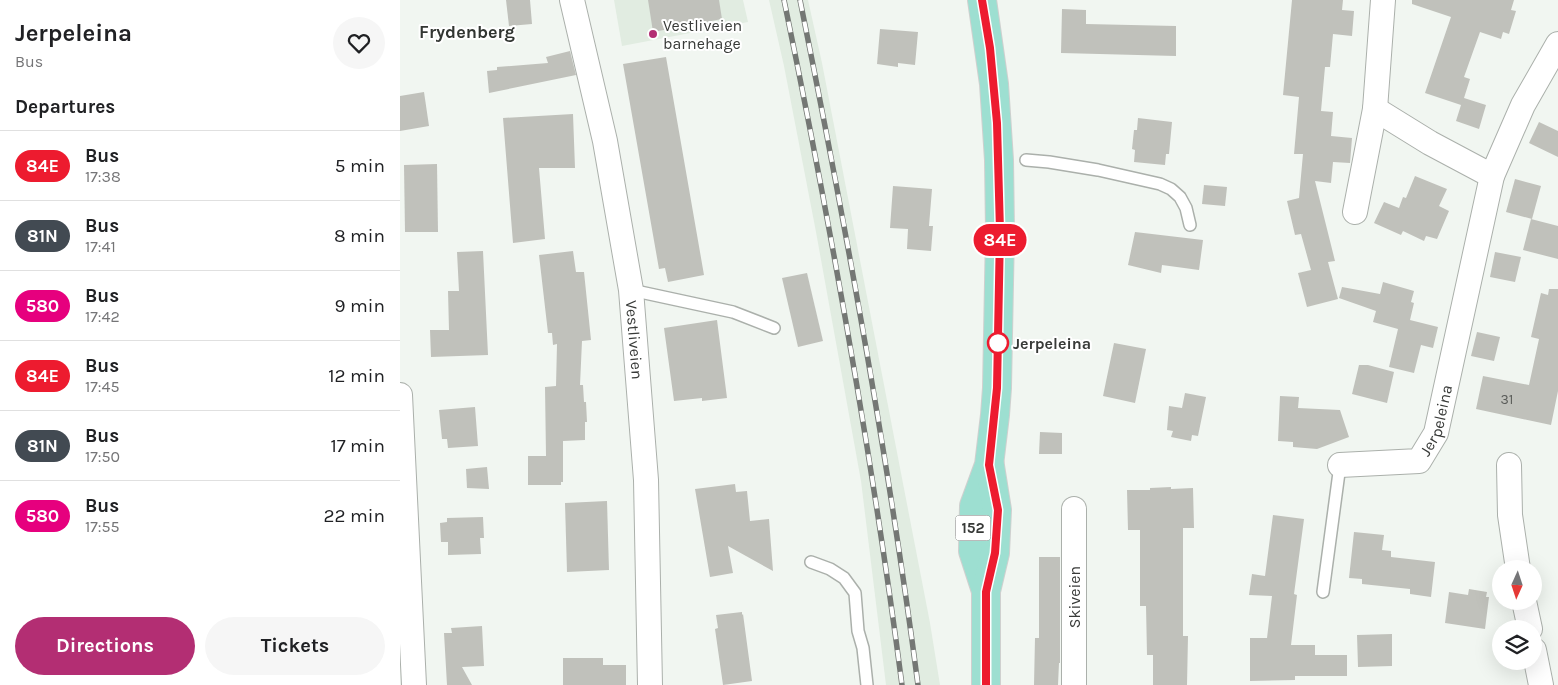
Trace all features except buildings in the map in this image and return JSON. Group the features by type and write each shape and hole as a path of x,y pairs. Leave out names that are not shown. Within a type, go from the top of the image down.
{"main road":[{"name":"152","path":"982,0 990,48 996,113 1000,231 997,388 989,465 974,506 973,551 986,592 986,685"}],"street":[{"name":"Vestliveien","path":"572,0 605,141 631,290 646,480 650,685"},
{"path":"1356,212 1375,109 1383,0"},
{"name":"Jerpeleina","path":"1340,465 1419,460 1436,433 1492,176 1523,105 1558,44"},
{"path":"1375,109 1430,143 1492,176"},
{"path":"400,395 414,685"},
{"path":"1509,465 1510,514 1517,560"},
{"name":"Skiveien","path":"1074,509 1074,685"},
{"path":"1538,670 1541,685"}],"lane":[{"path":"1026,160 1098,170 1160,184 1171,189 1180,197 1186,208 1190,225"},
{"path":"631,290 733,312 774,328"},
{"name":"Jerpeleina","path":"1323,592 1340,465"},
{"path":"812,562 830,569 844,578 855,594 858,631 867,685"}],"shaded area":[{"name":"Vestliveien barnehage","path":"614,0 743,0 748,22 622,46"},
{"path":"769,0 808,0 822,63 930,623 940,685 886,685 861,481 816,232 784,66"}],"railway":[{"path":"784,0 818,170 864,427 902,685"},
{"path":"800,0 834,170 880,427 918,685"}],"bus line":[{"name":"84E","path":"982,0 994,84 999,160 1000,231 997,388 989,465 998,510 995,553 986,592 986,685"}],"place":[{"name":"Vestliveien barnehage","path":"653,34"},
{"name":"Jerpeleina","path":"998,343"}],"district":[{"name":"Frydenberg","path":"467,32"}]}
